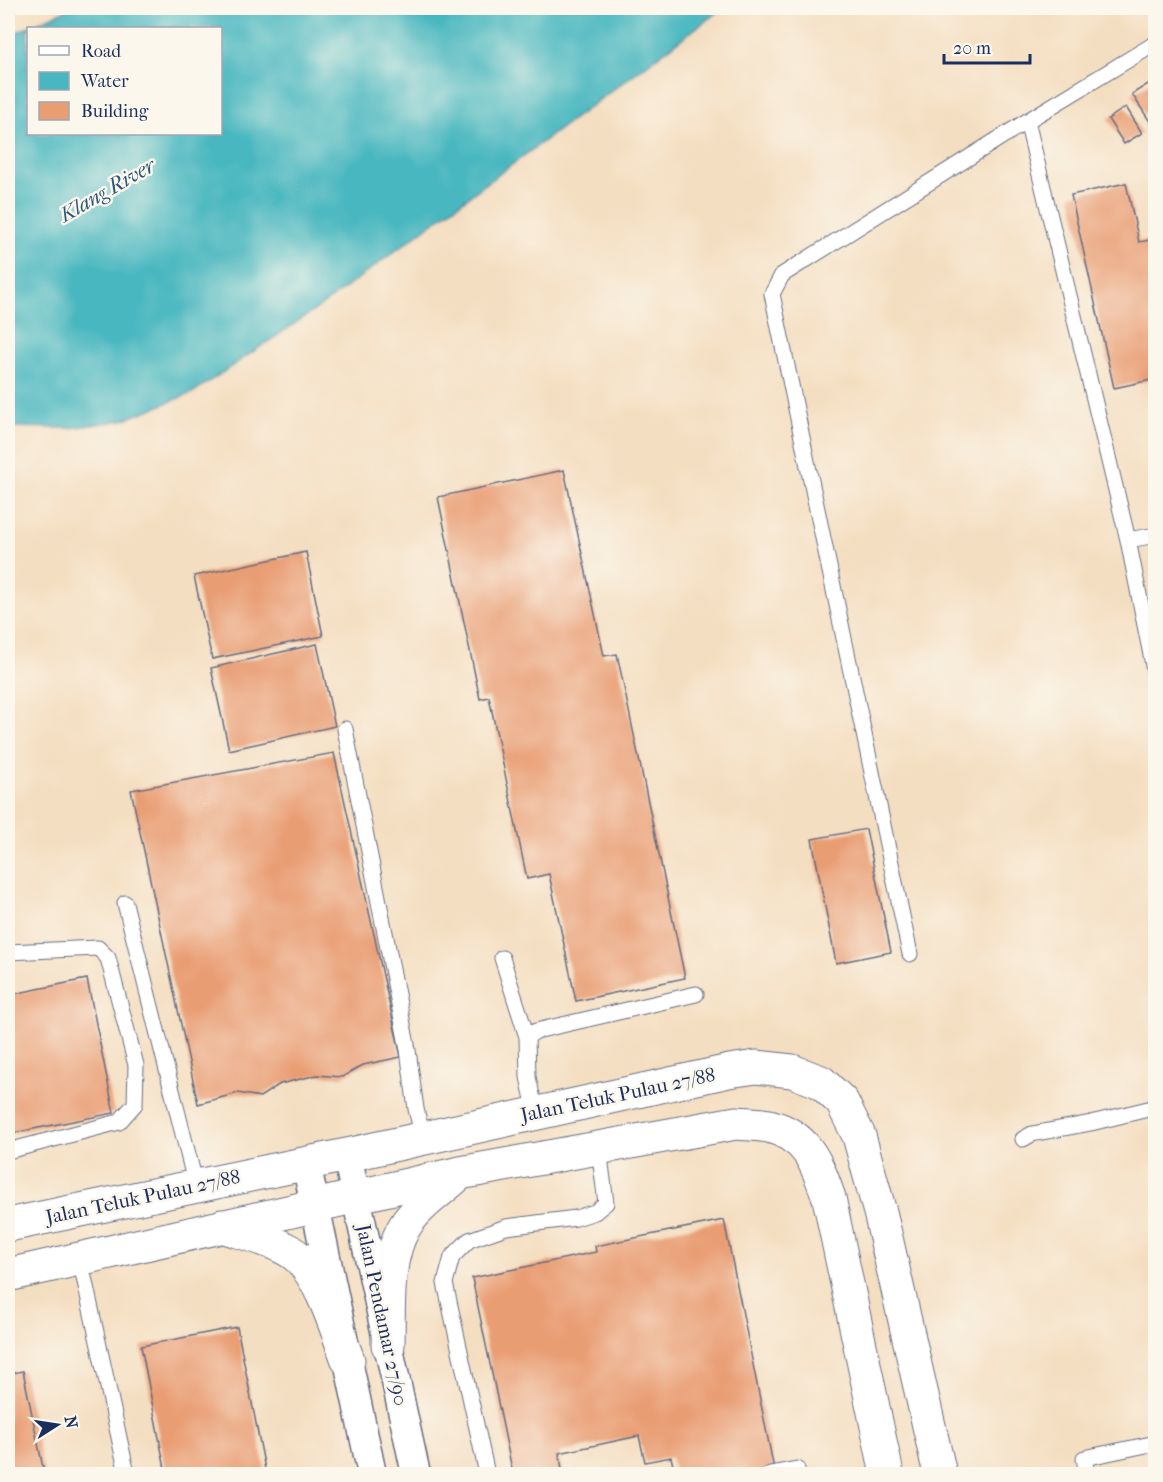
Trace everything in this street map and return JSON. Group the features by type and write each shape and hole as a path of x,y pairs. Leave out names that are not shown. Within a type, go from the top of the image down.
{"street":[{"name":"Jalan Teluk Pulau 27/88","path":"8,1225 756,1067 792,1071 821,1082 842,1102 859,1136 881,1216 940,1474"},
{"path":"8,1275 460,1173 736,1123 769,1126 797,1139 817,1163 829,1198 887,1474"},
{"name":"Jalan Pendamar 27/90","path":"347,1155 416,1474"},
{"path":"306,1163 372,1474"},
{"path":"388,1346 390,1280 395,1251 405,1226 421,1208 460,1173"},
{"path":"222,1226 283,1248 299,1258 314,1279 325,1301 348,1360"}],"lane":[{"path":"910,954 772,294 782,275 1155,43"},
{"path":"1027,121 1128,540 1155,680"},
{"path":"1128,540 1155,534"},
{"path":"345,729 423,1138"},
{"path":"125,903 196,1186"},
{"path":"8,952 98,948 108,958 136,1065 135,1104 119,1122 8,1151"},
{"path":"501,958 527,1037 528,1077 536,1113"},
{"path":"527,1037 536,1031 696,994"},
{"path":"1023,1139 1032,1134 1091,1123 1155,1107"},
{"path":"487,1474 445,1283 452,1257 469,1240 506,1227 576,1218 595,1212 606,1203 599,1149"},
{"path":"80,1259 127,1474"},
{"path":"1087,1474 1084,1458 1155,1443"},
{"path":"770,1474 797,1469"}],"water":[{"name":"Klang River","path":"70,8 723,8 321,306 192,393 123,420 71,428 8,427 8,36 27,27 27,135 222,135 222,27 28,27"}],"building":[{"path":"1156,79 1156,131 1132,94"},
{"path":"1126,107 1142,133 1124,144 1108,119"},
{"path":"1126,183 1139,242 1156,239 1156,379 1114,388 1071,195"},
{"path":"564,470 604,656 617,654 685,978 576,1001 549,874 527,879 489,697 480,699 438,497"},
{"path":"306,552 323,636 212,659 194,576"},
{"path":"317,644 335,726 229,750 211,668"},
{"path":"334,753 401,1057 363,1065 342,1077 317,1075 280,1084 260,1097 238,1093 198,1104 131,790"},
{"path":"866,829 891,952 836,963 812,839"},
{"path":"87,979 114,1113 8,1134 8,995"},
{"path":"724,1220 774,1469 747,1474 675,1474 671,1457 645,1462 639,1436 559,1453 563,1474 513,1474 472,1278 596,1252 595,1246"},
{"path":"237,1327 266,1474 166,1474 141,1346"},
{"path":"23,1371 45,1474 8,1474 8,1374"}]}
